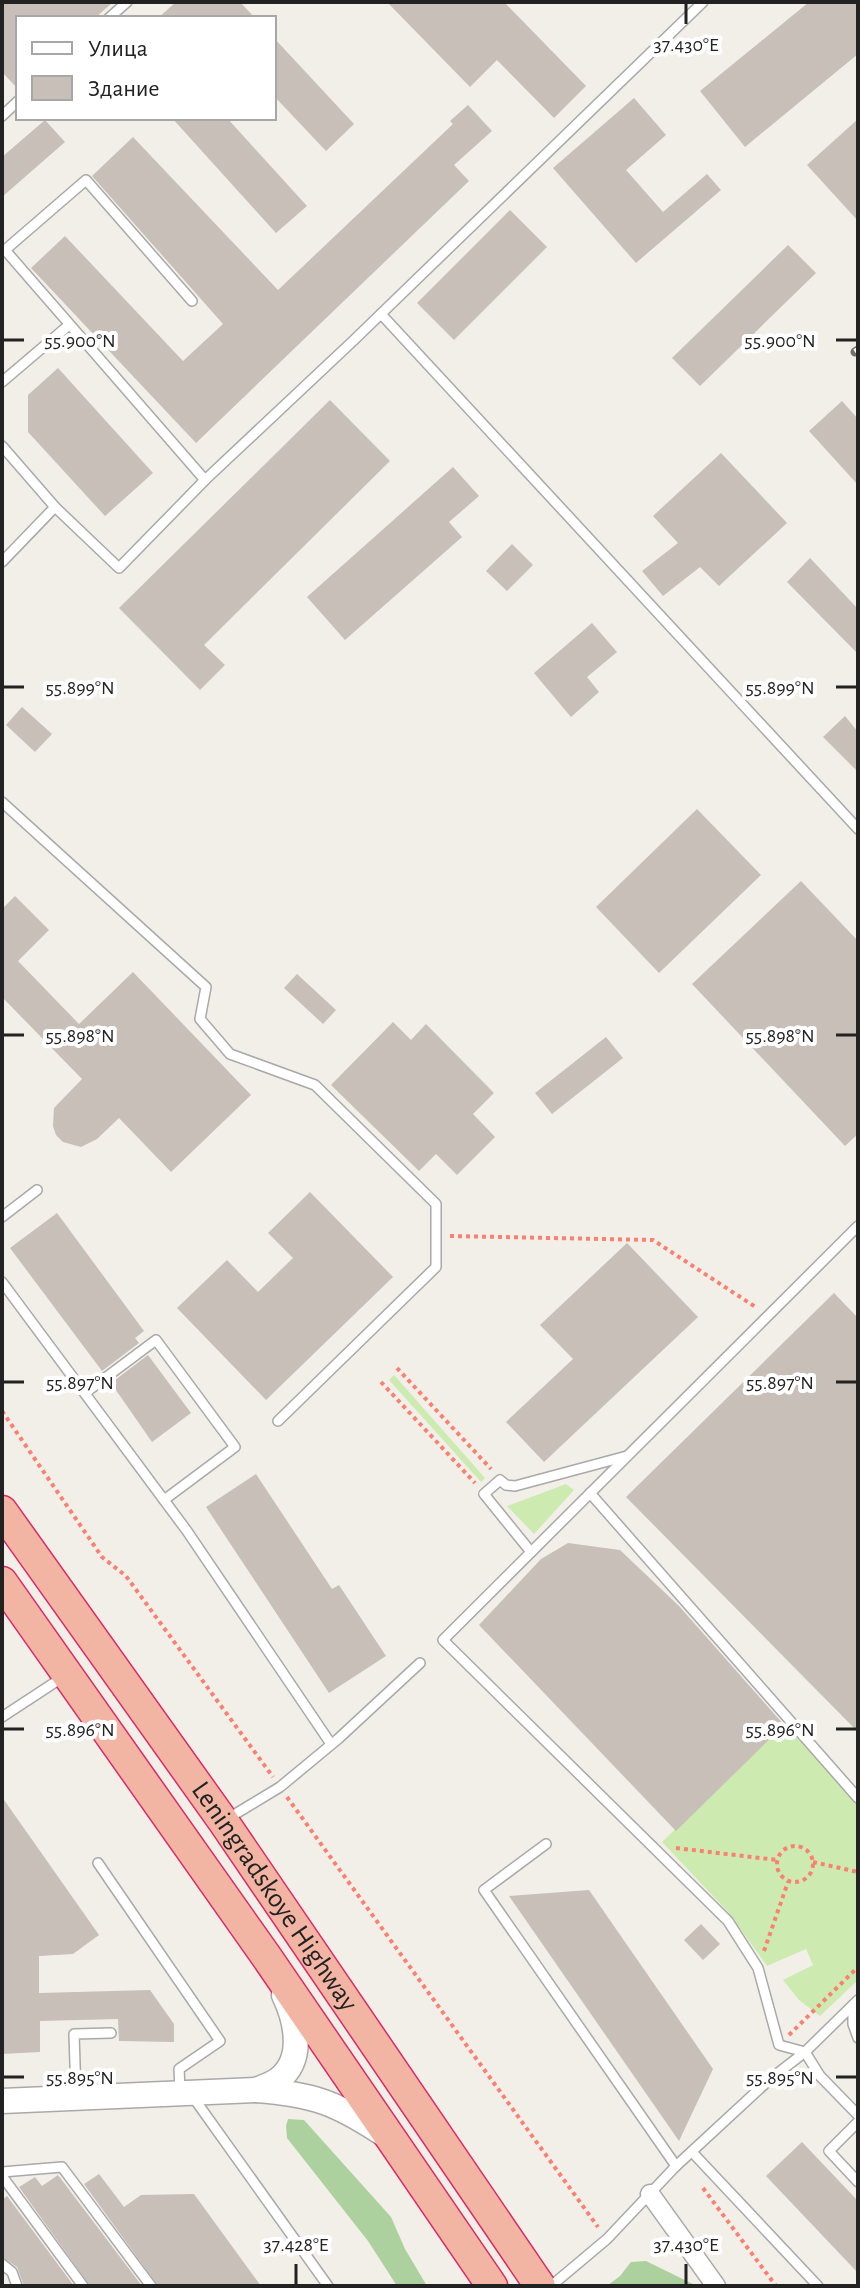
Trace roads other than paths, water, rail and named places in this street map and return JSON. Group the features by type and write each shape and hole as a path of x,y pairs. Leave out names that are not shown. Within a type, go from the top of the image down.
{"highway":[{"name":"Leningradskoye Highway","path":"2,1511 223,1821 540,2286"},
{"name":"Leningradskoye Highway","path":"2,1582 266,1956 492,2286"}],"street":[{"path":"256,2090 278,2081 288,2070 295,2054 297,2035 288,2003 266,1956"},
{"path":"2,2101 256,2090 291,2092 349,2111 389,2137"},
{"path":"650,2194 716,2286"}],"lane":[{"path":"111,16 127,2"},
{"path":"2,446 55,507 119,568 205,480 703,2"},
{"path":"192,301 86,180 5,250 205,480"},
{"path":"381,314 858,829"},
{"path":"2,382 69,325"},
{"path":"2,562 55,507"},
{"path":"2,802 206,987 200,1019 230,1054 315,1085 436,1204 436,1267 278,1421"},
{"path":"2,1217 37,1190"},
{"path":"858,1226 443,1640 728,1921 758,1968 779,2045 805,2052 820,2076 858,2115"},
{"path":"2,1282 164,1500 331,1744"},
{"path":"85,1393 156,1340 235,1447 164,1500"},
{"path":"531,1552 484,1494 500,1480 506,1485 515,1486 628,1456"},
{"path":"590,1493 858,1798"},
{"path":"223,1821 280,1787 420,1663"},
{"path":"4,1713 67,1674"},
{"path":"546,1844 484,1890 679,2163"},
{"path":"98,1863 220,2041 179,2069 186,2093 328,2286"},
{"path":"856,2003 853,2024 858,2038"},
{"path":"551,2286 607,2239 679,2163 856,2003"},
{"path":"76,2098 74,2034 111,2033"},
{"path":"858,2122 829,2151 858,2182"},
{"path":"692,2152 818,2286"},
{"path":"83,2286 2,2174 62,2167 151,2286"},
{"path":"2,2264 12,2272 17,2286"}]}
